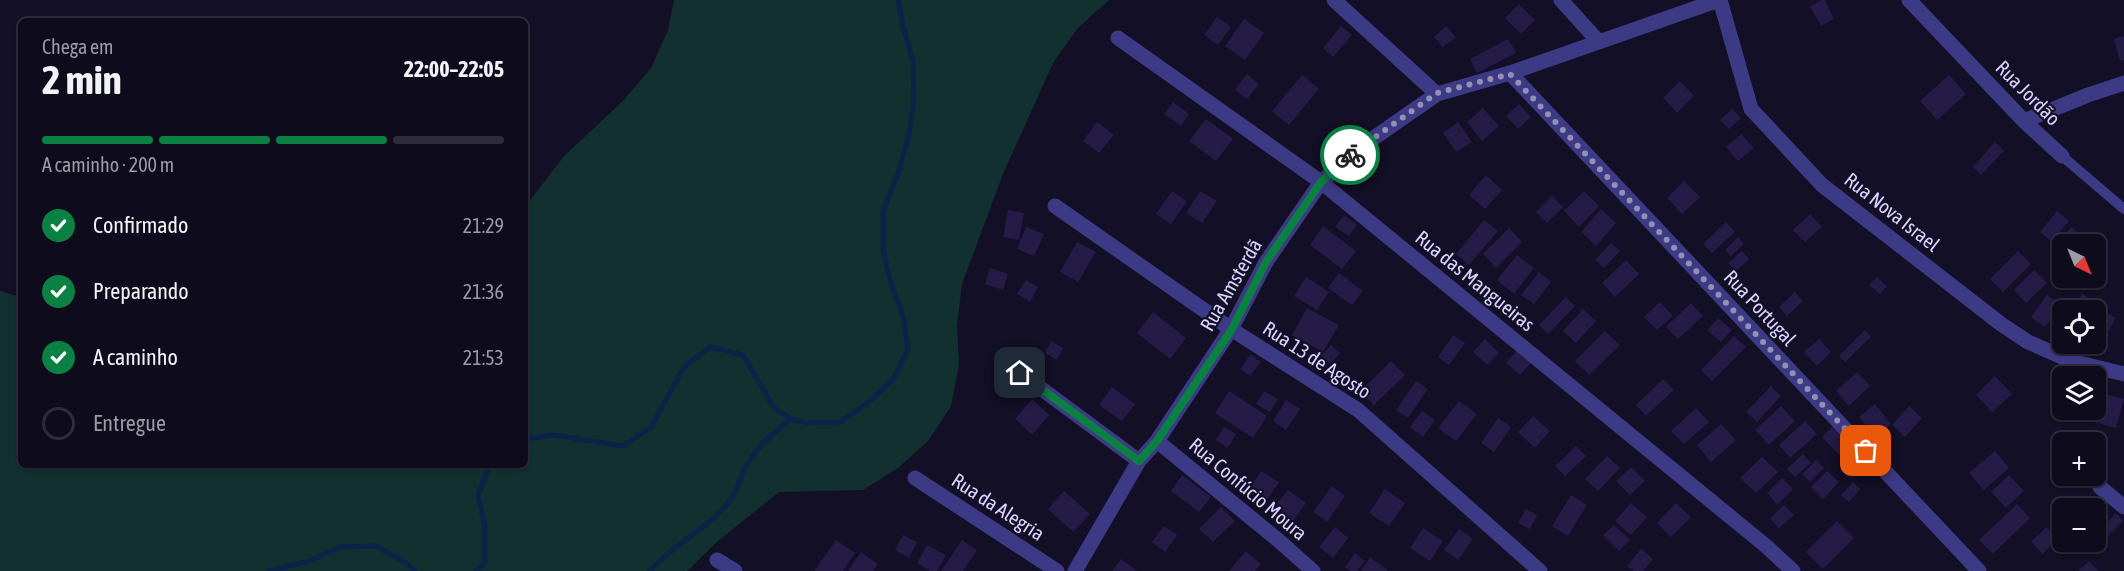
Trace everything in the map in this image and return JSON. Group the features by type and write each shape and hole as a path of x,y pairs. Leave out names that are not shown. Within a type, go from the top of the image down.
{"street":[{"path":"1334,0 1437,93"},
{"path":"1561,0 1598,41"},
{"name":"Rua Amsterdã","path":"1075,571 1139,461 1157,441 1232,329 1266,262 1321,182 1355,151 1437,93 1510,74 1719,0"},
{"name":"Rua Nova Israel","path":"1719,0 1751,109 1822,184 2001,324 2028,342 2071,361 2124,374"},
{"name":"Rua Jordão","path":"1909,0 2024,122 2062,156"},
{"name":"Rua das Mangueiras","path":"1118,38 1321,182 1766,546 1793,571"},
{"name":"Rua Portugal","path":"1510,74 1979,571"},
{"path":"2024,122 2088,95 2124,83"},
{"name":"Rua 13 de Agosto","path":"1055,206 1232,329 1358,410 1540,571"},
{"path":"1020,373 1139,461"},
{"name":"Rua Confúcio Moura","path":"1157,441 1313,571"},
{"name":"Rua da Alegria","path":"915,478 1058,571"},
{"path":"2100,487 2124,507"},
{"path":"717,560 735,571"}],"lane":[{"name":"Rua Jordão","path":"2062,156 2124,209"}],"green space":[{"path":"674,0 1109,0 1077,29 1053,63 1003,174 962,284 957,325 959,365 951,406 928,441 898,468 863,490 779,492 718,541 687,571 0,571 0,291 18,296 18,468 528,468 528,203 564,156 624,100 651,68 668,30"}],"building":[{"path":"1825,0 1834,19 1821,26 1810,6"},
{"path":"1519,4 1535,20 1521,34 1505,18"},
{"path":"1217,17 1231,27 1218,45 1204,35"},
{"path":"1244,19 1264,33 1245,60 1225,46"},
{"path":"1341,26 1352,35 1333,57 1323,48"},
{"path":"1446,26 1456,37 1443,47 1434,37"},
{"path":"2124,36 2124,60 2120,61 2114,39"},
{"path":"1508,39 1516,53 1477,73 1470,59"},
{"path":"1247,74 1259,84 1247,99 1235,90"},
{"path":"1302,75 1319,89 1289,125 1272,111"},
{"path":"1949,75 1966,94 1937,120 1920,101"},
{"path":"1680,81 1694,96 1677,113 1663,98"},
{"path":"1173,102 1189,114 1181,126 1164,114"},
{"path":"1519,104 1531,117 1518,129 1506,116"},
{"path":"1483,108 1499,126 1482,141 1467,122"},
{"path":"1732,109 1741,118 1729,129 1720,120"},
{"path":"1206,119 1233,139 1216,161 1189,141"},
{"path":"1097,122 1114,135 1099,153 1083,141"},
{"path":"1458,122 1472,142 1456,152 1443,133"},
{"path":"1348,125 1359,137 1343,153 1332,141"},
{"path":"1741,134 1754,148 1738,161 1726,147"},
{"path":"1995,142 2004,151 1981,175 1973,167"},
{"path":"1486,175 1502,190 1485,209 1469,195"},
{"path":"1684,181 1700,197 1682,214 1667,198"},
{"path":"1172,191 1187,201 1171,224 1156,214"},
{"path":"1200,191 1217,201 1202,223 1186,213"},
{"path":"1584,191 1599,206 1579,227 1564,211"},
{"path":"1552,196 1563,207 1547,223 1536,212"},
{"path":"1601,209 1616,223 1596,246 1581,232"},
{"path":"1008,210 1024,213 1019,240 1003,237"},
{"path":"2057,211 2069,221 2058,234 2052,234 2052,242 2040,232"},
{"path":"1810,214 1822,227 1805,242 1793,230"},
{"path":"1344,215 1357,225 1349,236 1335,227"},
{"path":"1484,220 1498,231 1469,265 1456,254"},
{"path":"1726,222 1735,232 1712,253 1703,244"},
{"path":"1323,226 1356,251 1342,269 1310,245"},
{"path":"1026,227 1044,234 1034,256 1017,249"},
{"path":"2071,227 2079,234 2065,234"},
{"path":"1509,228 1522,242 1496,268 1483,254"},
{"path":"1738,237 1744,244 1731,256 1725,250"},
{"path":"1077,242 1096,252 1078,282 1060,272"},
{"path":"1611,243 1620,251 1604,268 1595,260"},
{"path":"1742,251 1749,259 1736,271 1728,263"},
{"path":"2018,251 2031,264 2003,292 1990,279"},
{"path":"1517,255 1534,268 1514,294 1497,280"},
{"path":"1626,260 1639,274 1615,297 1602,283"},
{"path":"990,268 1008,274 1003,290 985,284"},
{"path":"2034,270 2047,283 2026,303 2014,290"},
{"path":"1539,272 1551,282 1534,304 1521,295"},
{"path":"1339,273 1363,291 1352,305 1328,288"},
{"path":"1306,277 1329,292 1317,310 1294,296"},
{"path":"1877,277 1887,286 1880,294 1869,285"},
{"path":"1026,280 1038,287 1030,302 1017,294"},
{"path":"1795,292 1803,301 1787,316 1779,307"},
{"path":"2083,294 2090,300 2078,300"},
{"path":"2047,295 2054,300 2052,300 2052,318 2045,327 2031,317"},
{"path":"1566,297 1575,306 1548,334 1539,325"},
{"path":"1660,302 1673,316 1657,330 1644,317"},
{"path":"1691,303 1703,316 1678,339 1666,327"},
{"path":"1307,308 1339,325 1323,352 1292,335"},
{"path":"1583,309 1596,321 1576,343 1563,331"},
{"path":"1153,312 1186,338 1170,359 1137,333"},
{"path":"2106,312 2116,318 2106,335"},
{"path":"1718,318 1732,330 1721,342 1707,330"},
{"path":"1865,330 1871,337 1845,362 1839,356"},
{"path":"1605,331 1620,345 1589,375 1575,361"},
{"path":"1453,335 1465,343 1449,365 1438,357"},
{"path":"1734,336 1746,347 1712,381 1701,370"},
{"path":"1485,339 1499,353 1487,365 1473,352"},
{"path":"1819,339 1831,352 1817,366 1804,352"},
{"path":"1051,341 1063,348 1057,360 1045,353"},
{"path":"1331,345 1340,353 1330,364 1321,356"},
{"path":"1517,350 1532,362 1520,375 1506,363"},
{"path":"1251,354 1261,362 1250,376 1240,369"},
{"path":"1391,361 1405,375 1374,405 1361,391"},
{"path":"1857,372 1870,386 1849,406 1836,391"},
{"path":"1995,376 2012,394 1992,412 1976,395"},
{"path":"1663,379 1674,390 1646,416 1636,405"},
{"path":"1416,381 1428,389 1408,418 1396,410"},
{"path":"1771,386 1781,396 1757,422 1746,412"},
{"path":"1112,387 1135,404 1122,421 1099,405"},
{"path":"1229,391 1267,416 1253,438 1215,413"},
{"path":"1264,391 1278,399 1270,412 1256,404"},
{"path":"2106,394 2124,399 2116,428 2090,421 2106,420"},
{"path":"1032,399 1049,415 1032,435 1015,419"},
{"path":"1286,400 1300,409 1286,430 1273,421"},
{"path":"1459,401 1477,414 1456,441 1438,428"},
{"path":"1875,404 1891,424 1875,437 1859,417"},
{"path":"1781,406 1795,421 1769,445 1755,430"},
{"path":"1909,406 1922,418 1905,437 1892,425"},
{"path":"1696,408 1709,422 1684,444 1671,431"},
{"path":"1422,411 1435,420 1423,437 1410,427"},
{"path":"1533,416 1550,431 1535,448 1518,432"},
{"path":"1498,418 1511,427 1494,452 1481,443"},
{"path":"1805,421 1817,434 1790,458 1779,445"},
{"path":"1721,424 1736,440 1711,462 1697,445"},
{"path":"1833,426 1850,444 1839,455 1822,437"},
{"path":"1224,427 1236,434 1228,448 1216,440"},
{"path":"1576,446 1586,456 1565,476 1555,466"},
{"path":"1995,451 2009,468 1984,490 1969,473"},
{"path":"1803,454 1811,463 1795,477 1787,469"},
{"path":"1607,456 1620,468 1598,491 1585,479"},
{"path":"1762,457 1778,472 1756,493 1740,478"},
{"path":"1816,460 1824,468 1810,482 1802,474"},
{"path":"1631,467 1645,481 1630,495 1616,481"},
{"path":"1261,471 1279,482 1266,501 1249,490"},
{"path":"1827,471 1839,482 1823,499 1811,487"},
{"path":"1182,475 1211,497 1199,512 1171,491"},
{"path":"2009,475 2024,491 2006,508 1991,492"},
{"path":"1782,478 1793,489 1777,505 1767,493"},
{"path":"1853,482 1860,489 1849,502 1841,495"},
{"path":"1332,486 1345,496 1327,522 1313,512"},
{"path":"1385,489 1405,503 1389,526 1369,513"},
{"path":"1288,490 1306,503 1291,524 1272,510"},
{"path":"1064,491 1090,514 1073,532 1048,509"},
{"path":"1571,495 1587,505 1568,536 1552,526"},
{"path":"1631,503 1647,517 1631,535 1615,521"},
{"path":"1676,503 1691,517 1671,537 1657,523"},
{"path":"2017,504 2030,518 1993,554 1979,540"},
{"path":"1784,505 1794,515 1779,528 1770,518"},
{"path":"1221,507 1235,521 1213,542 1199,529"},
{"path":"1526,509 1537,515 1530,529 1518,523"},
{"path":"2116,513 2123,521 2107,537 2106,524"},
{"path":"1837,521 1854,538 1823,569 1806,552"},
{"path":"1614,525 1630,540 1619,551 1603,535"},
{"path":"1164,526 1177,535 1165,552 1152,542"},
{"path":"1335,527 1348,538 1333,558 1319,547"},
{"path":"2046,527 2052,533 2052,544 2043,554 2031,542"},
{"path":"1423,528 1443,541 1430,561 1410,548"},
{"path":"1459,529 1473,539 1458,560 1444,550"},
{"path":"903,535 917,542 909,558 895,550"},
{"path":"836,540 855,553 843,571 814,571"},
{"path":"962,540 977,550 963,571 941,571"},
{"path":"927,545 946,555 937,571 930,571 917,563"},
{"path":"1641,549 1653,559 1643,571 1634,571 1627,566"},
{"path":"1246,551 1261,564 1255,571 1229,571"},
{"path":"861,552 878,564 873,571 848,571"},
{"path":"1355,553 1365,561 1357,571 1351,571 1345,567"},
{"path":"1370,557 1388,570 1361,571"},
{"path":"1121,559 1137,571 1112,571"},
{"path":"2089,561 2099,571 2078,571"}],"waterway":[{"path":"528,439 554,435 623,446 651,427 684,367 710,347 743,355 774,408 791,419 807,423 840,422 869,402 894,378 908,349 903,315 890,281 883,248 883,211 900,168 909,134 914,99 913,61 898,0"},
{"path":"650,571 659,561 722,510 735,493 744,470 759,448 791,419"},
{"path":"476,571 485,563 485,528 478,495 489,468"},
{"path":"269,571 309,561 341,547 376,546 405,562 415,571"}],"way so far":[{"path":"1350,155 1437,93 1510,74 1866,451"}],"route":[{"path":"1020,373 1139,461 1157,441 1232,329 1266,262 1321,182 1350,155"}]}
